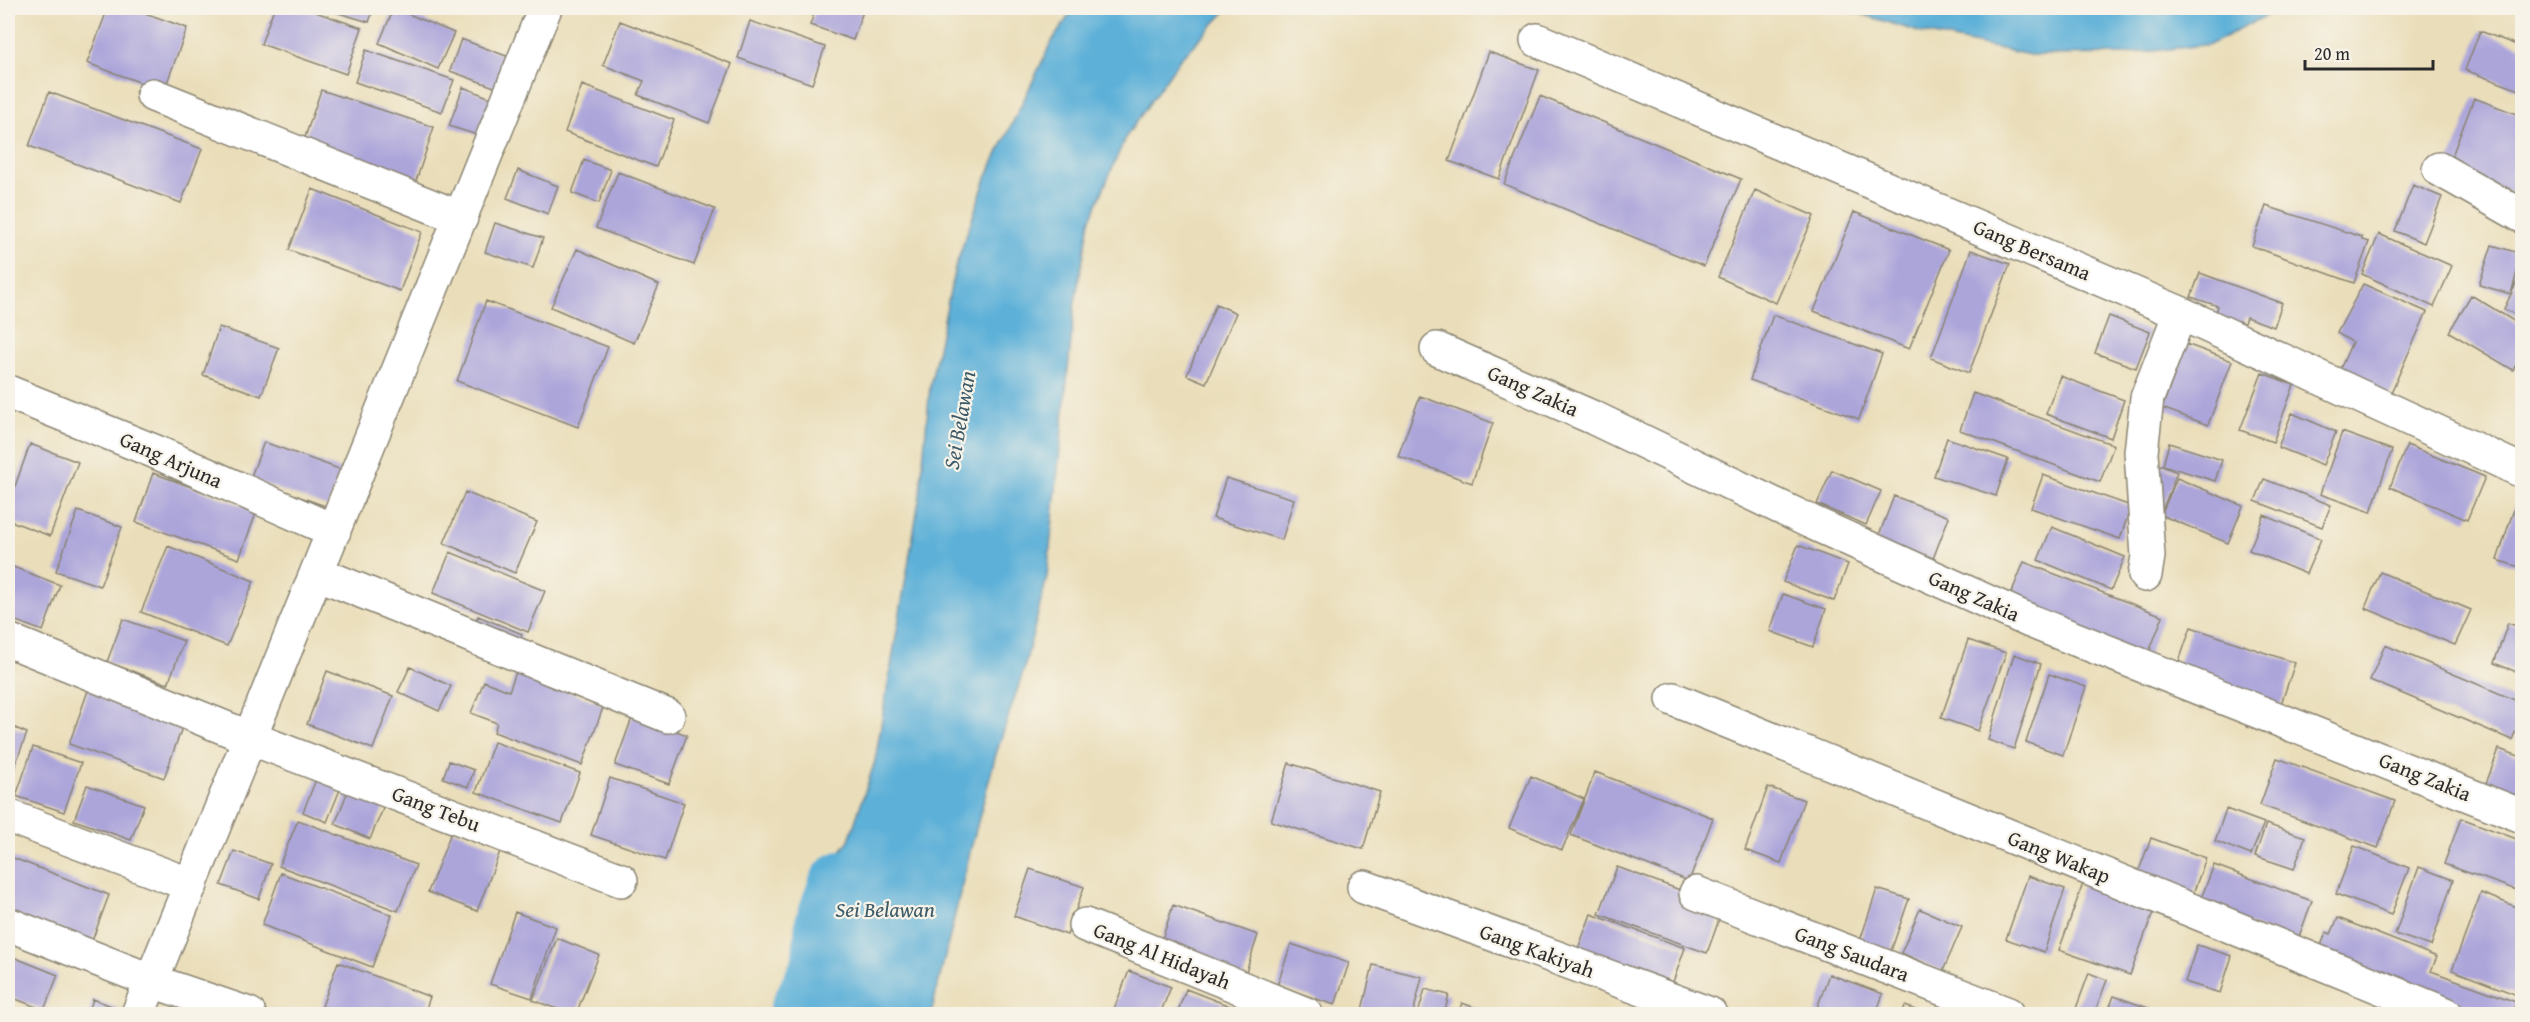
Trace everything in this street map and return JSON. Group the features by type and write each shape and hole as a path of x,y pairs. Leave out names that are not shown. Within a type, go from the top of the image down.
{"street":[{"path":"138,1014 545,8"},
{"name":"Gang Bersama","path":"1537,40 2180,313 2523,471"},
{"path":"153,95 461,218"},
{"path":"2439,169 2523,216"},
{"path":"2145,575 2148,556 2141,452 2147,398 2180,313"},
{"name":"Gang Zakia","path":"1437,349 1594,418 1811,522 2030,621 2523,816"},
{"name":"Gang Arjuna","path":"8,392 156,452 334,531"},
{"path":"317,573 668,716"},
{"name":"Gang Tebu","path":"8,640 250,738 621,880"},
{"name":"Gang Wakap","path":"1673,699 2446,1014"},
{"path":"8,816 190,885"},
{"name":"Gang Kakiyah","path":"1364,887 1710,1014"},
{"name":"Gang Saudara","path":"1696,893 2008,1014"},
{"path":"8,924 152,981 249,1014"},
{"name":"Gang Al Hidayah","path":"1085,925 1306,1014"}],"water":[{"name":"Sei Belawan","path":"1074,8 1229,8 1180,59 1125,138 1090,221 1075,301 1047,577 1024,669 996,754 931,1014 817,1014 822,1001 814,929 814,899 824,873 849,840 875,761 920,494 930,386 955,268 986,178 1052,41"},
{"path":"1842,8 2281,8 2211,44 2128,54 2030,55 1919,32"}],"building":[{"path":"108,8 131,8 187,28 164,91 87,63"},
{"path":"274,8 304,8 362,28 346,74 261,44"},
{"path":"322,8 374,8 369,22"},
{"path":"394,8 454,33 438,69 379,43"},
{"path":"816,8 864,8 853,40 810,25"},
{"path":"620,21 732,64 709,123 638,95 644,81 603,65"},
{"path":"750,21 825,47 812,84 738,58"},
{"path":"2480,31 2522,47 2522,91 2465,70"},
{"path":"461,39 509,57 497,88 450,71"},
{"path":"366,50 454,80 442,112 355,82"},
{"path":"1489,52 1539,70 1499,179 1449,161"},
{"path":"582,85 674,120 656,167 565,132"},
{"path":"463,87 493,99 480,136 449,126"},
{"path":"321,90 434,127 415,184 302,146"},
{"path":"49,92 202,149 181,203 29,146"},
{"path":"1540,96 1741,179 1704,266 1504,184"},
{"path":"2474,98 2522,116 2522,198 2447,169"},
{"path":"584,160 611,170 599,203 572,193"},
{"path":"518,170 558,186 548,214 507,198"},
{"path":"618,172 715,209 694,265 596,228"},
{"path":"2413,185 2442,197 2424,243 2395,231"},
{"path":"312,189 422,232 400,291 289,250"},
{"path":"1755,190 1814,216 1776,303 1718,277"},
{"path":"2266,206 2362,237 2362,240 2369,242 2354,283 2252,246"},
{"path":"1854,212 1949,250 1909,349 1814,311"},
{"path":"495,223 543,238 533,268 485,252"},
{"path":"2379,234 2452,266 2434,307 2362,274"},
{"path":"2492,245 2522,254 2511,294 2479,285"},
{"path":"577,249 659,285 634,343 551,307"},
{"path":"1971,250 2010,264 1969,373 1931,358"},
{"path":"2522,271 2522,318 2504,309"},
{"path":"2200,273 2282,303 2274,327 2246,317 2242,329 2214,319 2218,306 2191,297"},
{"path":"2363,284 2427,312 2388,399 2337,376 2352,342 2337,333"},
{"path":"2471,295 2522,326 2522,353 2513,370 2449,332"},
{"path":"486,301 608,347 578,427 457,381"},
{"path":"1216,304 1236,313 1206,383 1187,375"},
{"path":"1773,315 1882,354 1859,419 1750,380"},
{"path":"2109,316 2150,332 2136,368 2095,353"},
{"path":"219,327 279,348 261,396 203,375"},
{"path":"2186,344 2232,361 2208,425 2162,408"},
{"path":"2262,373 2294,385 2273,442 2240,430"},
{"path":"2060,376 2124,400 2111,438 2046,414"},
{"path":"1973,393 2114,445 2100,482 1960,430"},
{"path":"1420,396 1493,423 1472,483 1398,456"},
{"path":"2292,413 2336,432 2323,465 2278,447"},
{"path":"2342,432 2392,450 2371,512 2320,494"},
{"path":"1947,438 2008,459 1996,496 1934,476"},
{"path":"264,442 342,470 328,507 250,479"},
{"path":"2169,443 2222,460 2215,481 2163,465"},
{"path":"30,444 78,462 50,536 8,520 8,506"},
{"path":"2407,445 2485,477 2467,520 2390,487"},
{"path":"2160,465 2177,472 2162,511 2145,505"},
{"path":"1832,470 1881,491 1866,525 1817,504"},
{"path":"153,473 257,511 239,559 136,522"},
{"path":"2043,475 2131,506 2120,539 2031,508"},
{"path":"1226,478 1294,499 1282,540 1213,518"},
{"path":"2177,478 2243,506 2228,543 2161,515"},
{"path":"2264,479 2331,505 2322,527 2255,501"},
{"path":"465,492 537,522 515,573 444,543"},
{"path":"1894,496 1949,517 1931,564 1876,543"},
{"path":"2518,497 2522,498 2522,568 2497,560"},
{"path":"78,511 122,527 100,586 56,571"},
{"path":"2264,515 2321,539 2306,574 2249,550"},
{"path":"2052,527 2125,557 2111,590 2038,560"},
{"path":"1798,545 1848,564 1834,601 1783,582"},
{"path":"168,546 254,581 227,646 141,612"},
{"path":"450,552 545,591 528,632 433,593"},
{"path":"2024,562 2163,616 2146,660 2006,606"},
{"path":"8,565 60,585 43,631 8,618"},
{"path":"2380,572 2471,610 2455,645 2365,608"},
{"path":"1783,594 1826,609 1813,647 1770,631"},
{"path":"478,616 522,634 517,648 472,629"},
{"path":"123,619 184,641 168,684 107,662"},
{"path":"2508,623 2522,628 2522,674 2494,663"},
{"path":"2191,627 2295,663 2280,707 2176,670"},
{"path":"1968,640 2006,653 1978,731 1941,718"},
{"path":"2385,645 2522,703 2522,715 2512,740 2370,680"},
{"path":"2014,654 2041,664 2014,749 1988,740"},
{"path":"410,667 451,686 439,711 398,692"},
{"path":"327,671 393,696 373,749 307,724"},
{"path":"516,672 604,705 582,765 494,732 497,723 471,713 484,681 509,691"},
{"path":"2049,674 2086,687 2063,755 2026,742"},
{"path":"89,688 184,722 164,778 69,744"},
{"path":"633,715 687,735 669,784 615,765"},
{"path":"8,725 27,733 8,784"},
{"path":"494,742 580,773 562,823 476,792"},
{"path":"33,747 81,763 64,812 16,796"},
{"path":"2499,749 2522,757 2522,809 2482,794"},
{"path":"2277,758 2395,801 2378,848 2260,805"},
{"path":"449,761 474,770 468,787 443,778"},
{"path":"1289,763 1380,792 1363,849 1271,821"},
{"path":"321,767 345,777 327,822 303,812"},
{"path":"1595,772 1713,818 1689,881 1571,835"},
{"path":"1531,776 1584,799 1562,850 1509,828"},
{"path":"610,778 684,803 665,860 591,835"},
{"path":"351,783 388,797 370,839 335,824"},
{"path":"87,785 144,805 131,840 74,820"},
{"path":"1768,787 1804,800 1781,863 1745,850"},
{"path":"2226,809 2264,823 2251,855 2215,841"},
{"path":"2461,818 2522,841 2522,892 2444,864"},
{"path":"298,820 416,865 398,911 279,866"},
{"path":"2266,824 2305,837 2294,869 2255,856"},
{"path":"452,830 501,849 477,911 428,892"},
{"path":"2151,838 2206,858 2190,902 2135,881"},
{"path":"2354,846 2409,868 2391,915 2336,894"},
{"path":"234,851 271,864 259,899 221,885"},
{"path":"8,856 109,895 89,949 8,917"},
{"path":"2214,865 2312,901 2297,942 2198,906"},
{"path":"1617,867 1724,906 1707,953 1599,914"},
{"path":"2419,867 2453,880 2431,946 2395,934"},
{"path":"1030,869 1084,887 1067,935 1014,916"},
{"path":"281,873 392,915 372,967 262,925"},
{"path":"2028,876 2065,889 2044,952 2006,939"},
{"path":"2084,881 2155,907 2130,975 2059,950"},
{"path":"1877,889 1909,899 1891,951 1860,941"},
{"path":"2481,893 2522,909 2522,997 2452,970"},
{"path":"1173,905 1258,935 1244,978 1159,949"},
{"path":"1920,909 1962,927 1943,971 1901,953"},
{"path":"515,912 556,927 532,998 490,984"},
{"path":"1591,914 1685,948 1673,982 1626,965 1621,977 1574,960"},
{"path":"2338,918 2437,957 2431,971 2516,1002 2512,1014 2467,1014 2316,960 2326,932 2331,934"},
{"path":"557,938 599,955 576,1014 570,1014 533,1000"},
{"path":"1291,944 1349,963 1335,1005 1277,986"},
{"path":"2197,945 2232,956 2220,993 2185,982"},
{"path":"8,955 58,975 44,1010 8,996"},
{"path":"338,962 430,997 424,1014 345,1014 322,1006"},
{"path":"1373,965 1422,977 1413,1014 1361,1014"},
{"path":"1129,971 1171,987 1160,1014 1112,1014"},
{"path":"2089,973 2107,980 2094,1014 2074,1014"},
{"path":"1829,974 1883,994 1876,1014 1815,1014"},
{"path":"1186,989 1240,1010 1239,1014 1177,1014"},
{"path":"1425,989 1449,995 1444,1014 1418,1014"},
{"path":"2114,996 2165,1014 2107,1014"},
{"path":"93,999 122,1010 121,1014 88,1014"},
{"path":"1462,1003 1493,1014 1458,1014"},
{"path":"1905,1006 1928,1014 1902,1014"}],"waterway":[{"name":"Sei Belawan","path":"807,1014 829,969 833,924 846,888"}]}
